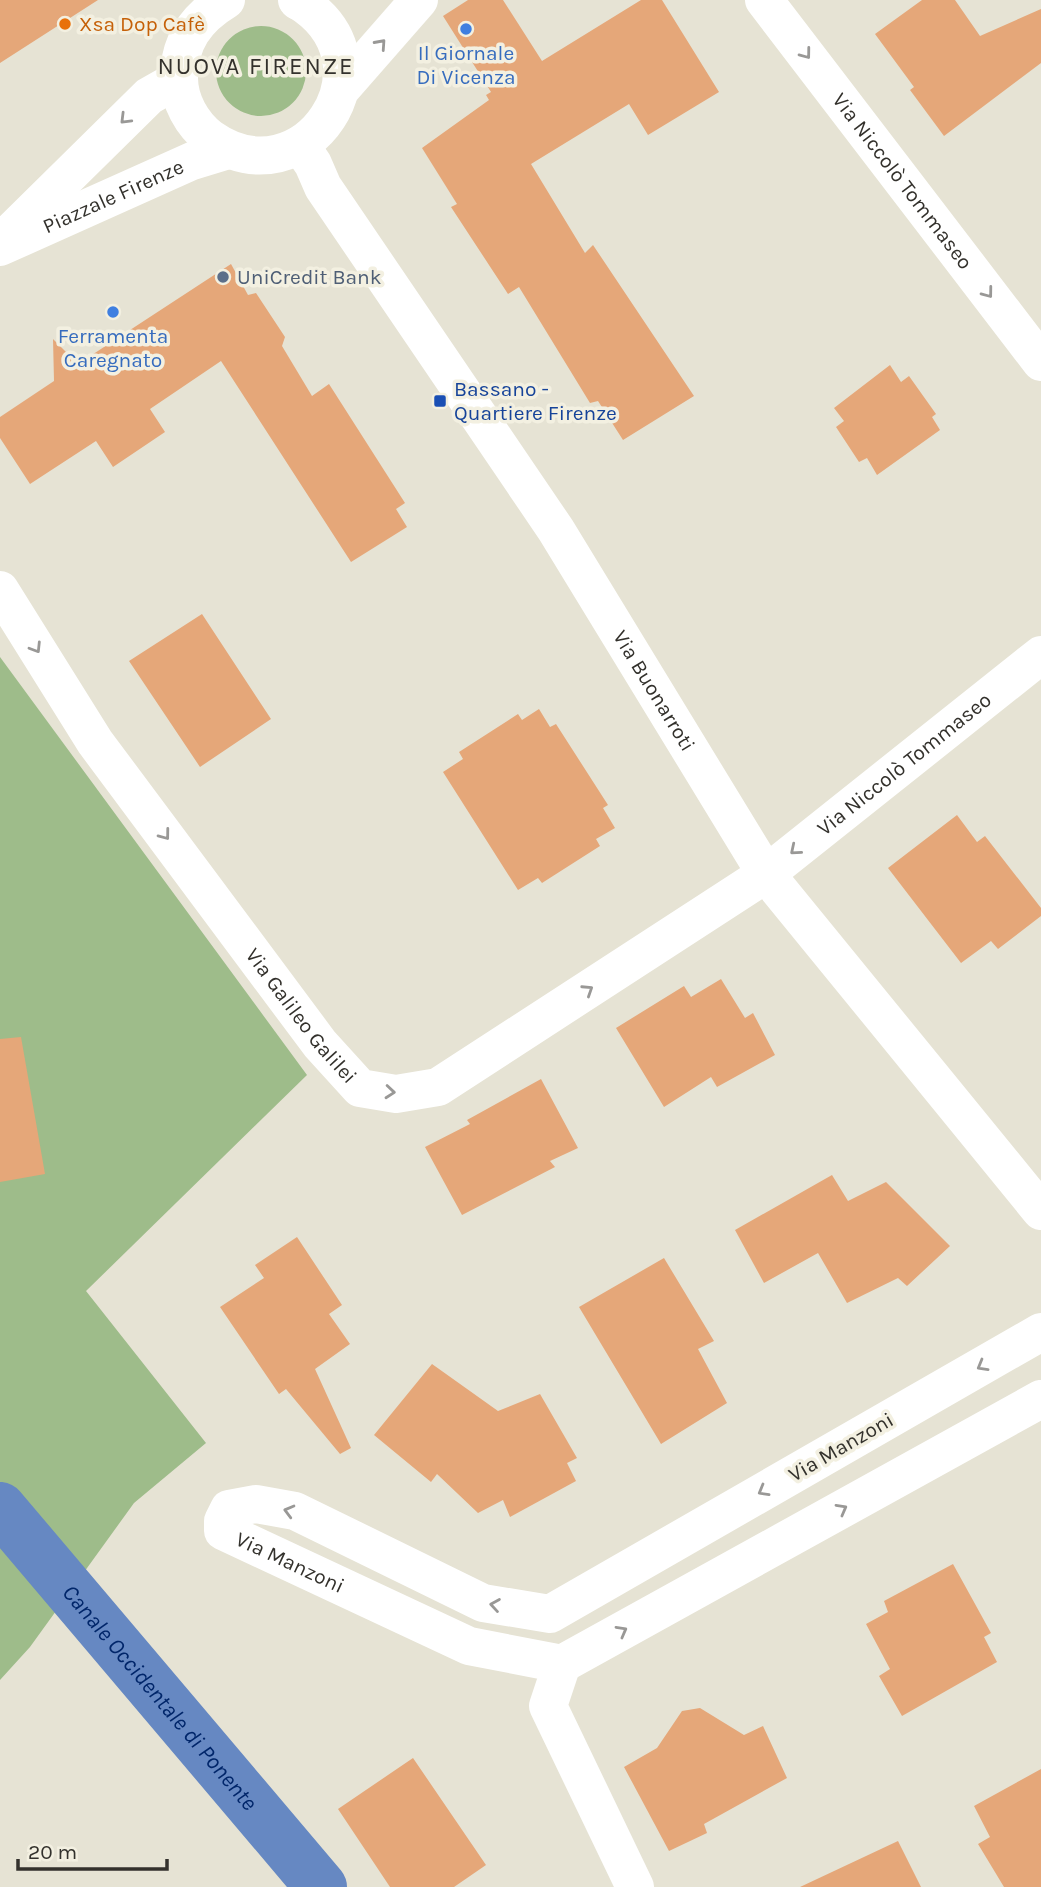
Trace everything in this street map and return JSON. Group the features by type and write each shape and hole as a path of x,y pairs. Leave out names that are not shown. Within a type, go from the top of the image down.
{"street":[{"name":"Piazzale Firenze","path":"0,245 192,161 228,150 248,155 278,154 300,145 322,127 335,108 342,88 342,62 334,37 319,16 298,0"},
{"name":"Piazzale Firenze","path":"342,88 419,0"},
{"name":"Via Niccolò Tommaseo","path":"764,0 1041,362"},
{"path":"212,4 191,30 181,53 179,79 182,99 191,117 204,132 228,150"},
{"name":"Piazzale Firenze","path":"0,245 149,96 179,79"},
{"name":"Via Buonarroti","path":"300,145 313,164 323,187 556,530 766,874 1041,1211"},
{"name":"Via Galileo Galilei","path":"0,590 95,742 320,1044 360,1088 396,1094 438,1087 766,874"},
{"name":"Via Niccolò Tommaseo","path":"766,874 1041,655"},
{"name":"Via Manzoni","path":"562,1664 469,1646 223,1531 223,1521 229,1509 256,1504 295,1511 483,1603 550,1614 1041,1332"},
{"path":"562,1664 1041,1399"},
{"path":"550,1614 562,1664 548,1706 635,1887"}],"green space":[{"path":"261,26 278,29 293,39 303,54 306,71 303,88 293,103 278,113 261,116 244,113 229,103 219,88 216,71 219,54 229,39 244,29"},
{"path":"0,657 307,1075 86,1291 206,1443 134,1503 30,1647 0,1680"}],"building":[{"path":"0,0 98,0 0,63"},
{"path":"468,0 503,0 542,61 641,0 662,0 719,92 648,135 629,104 531,164 585,253 593,245 694,396 623,440 598,401 590,403 519,287 508,294 451,207 457,204 422,148 489,100 486,95 491,92 443,16"},
{"path":"922,0 955,0 980,36 1041,9 1041,63 944,136 910,90 914,87 875,34"},
{"path":"231,264 248,295 256,293 285,337 282,346 312,396 329,384 405,503 396,509 407,527 351,562 221,361 150,409 165,432 113,467 96,441 30,484 0,438 0,417 54,381 53,339 78,364"},
{"path":"890,365 901,382 909,376 936,414 932,417 940,430 877,475 867,458 859,462 836,427 844,421 834,408"},
{"path":"202,614 271,719 200,767 129,661"},
{"path":"539,709 550,727 556,724 608,805 603,808 615,828 596,839 600,846 542,883 538,878 518,890 443,772 463,759 459,752 518,714 522,720"},
{"path":"957,815 977,842 985,836 1041,908 1041,916 998,949 991,941 961,963 888,868"},
{"path":"721,979 745,1018 753,1013 775,1055 717,1087 711,1077 664,1107 616,1028 684,986 691,997"},
{"path":"21,1037 45,1174 0,1182 0,1039"},
{"path":"541,1079 578,1148 550,1161 555,1167 462,1215 425,1147 470,1124 467,1120"},
{"path":"832,1175 848,1201 886,1182 950,1246 907,1286 898,1278 847,1303 818,1253 764,1283 735,1230"},
{"path":"297,1237 342,1305 329,1314 350,1344 315,1369 351,1448 340,1454 286,1389 279,1394 220,1307 264,1278 255,1265"},
{"path":"664,1258 714,1341 698,1349 727,1403 661,1444 579,1307"},
{"path":"432,1364 498,1411 540,1394 577,1458 567,1463 576,1481 510,1517 503,1500 478,1513 437,1474 431,1482 374,1435"},
{"path":"953,1564 991,1633 984,1637 997,1662 902,1716 879,1676 890,1669 866,1624 888,1612 884,1601"},
{"path":"700,1708 744,1735 763,1726 787,1778 704,1824 707,1833 669,1851 624,1767 657,1748 682,1711"},
{"path":"413,1758 486,1865 454,1887 390,1887 338,1809"},
{"path":"1041,1769 1041,1887 1004,1887 978,1844 990,1837 974,1806"},
{"path":"898,1841 921,1887 800,1887"}],"waterway":[{"name":"Canale Occidentale di Ponente","path":"0,1508 321,1887"}],"place":[{"name":"Xsa Dop Cafè","path":"65,24"},
{"name":"Il Giornale Di Vicenza","path":"466,29"},
{"name":"UniCredit Bank","path":"223,277"},
{"name":"Ferramenta Caregnato","path":"113,312"},
{"name":"Bassano - Quartiere Firenze","path":"440,401"}],"district":[{"name":"NUOVA FIRENZE","path":"256,66"}]}
